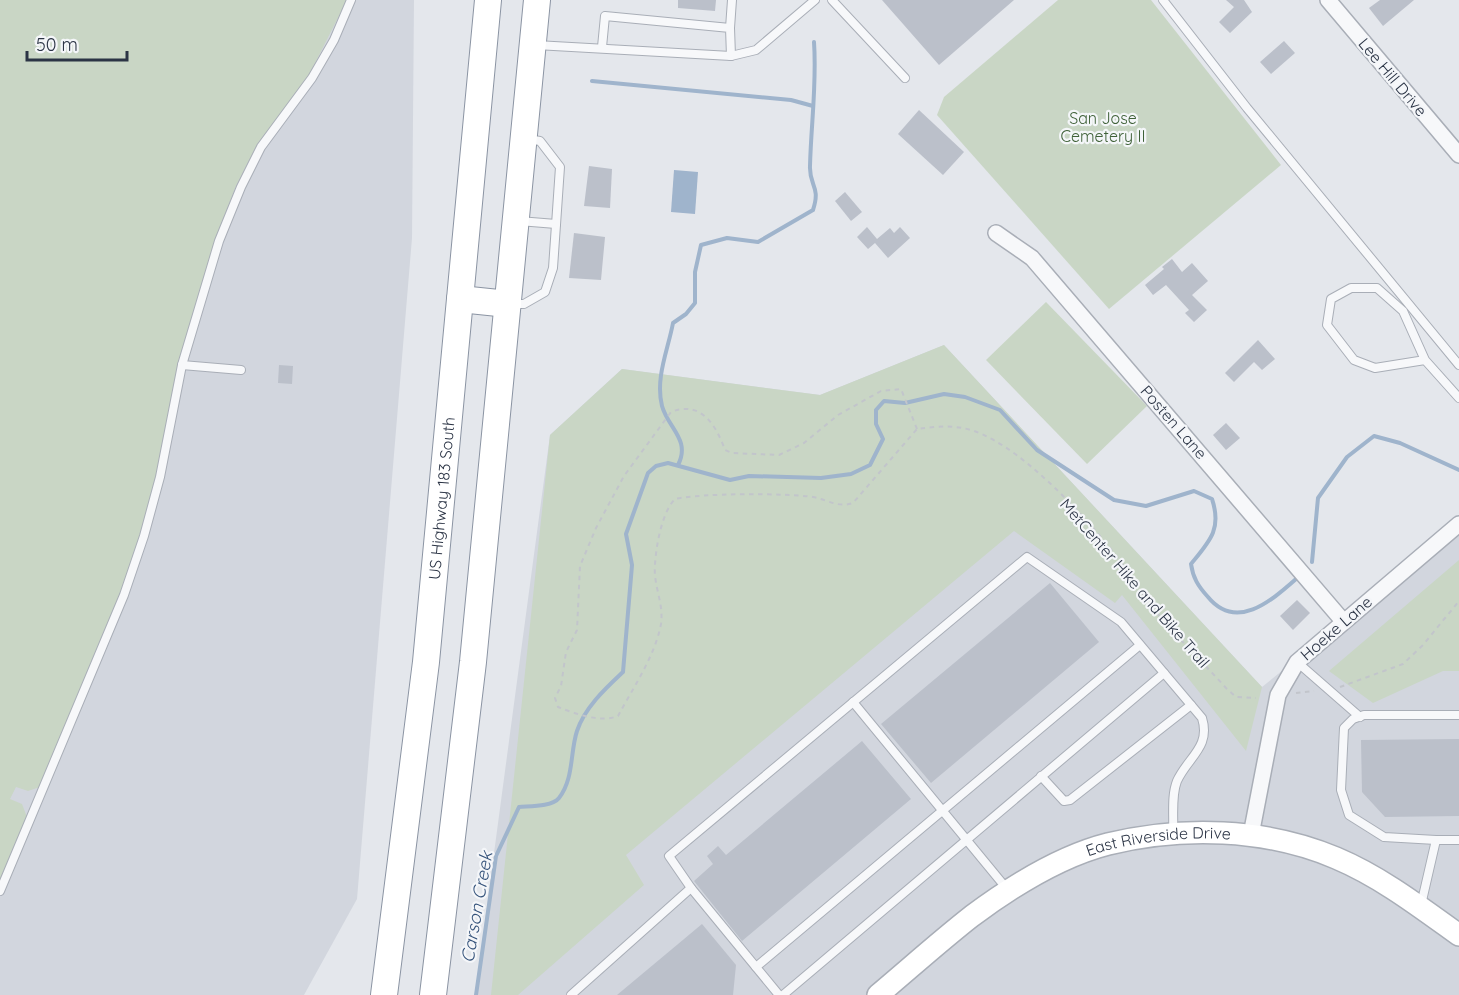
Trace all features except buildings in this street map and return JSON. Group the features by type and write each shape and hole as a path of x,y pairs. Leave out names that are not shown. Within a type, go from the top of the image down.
{"highway":[{"name":"US Highway 183 South","path":"384,995 426,662 488,0"},
{"path":"433,995 473,662 537,0"},
{"path":"460,299 508,304"}],"main road":[{"name":"East Riverside Drive","path":"878,995 973,915 1064,860 1106,845 1173,834 1251,835 1299,845 1363,871 1459,935"}],"street":[{"name":"Lee Hill Drive","path":"1328,0 1459,155"},
{"name":"Posten Lane","path":"996,233 1032,258 1342,621"},
{"name":"Hoeke Lane","path":"1251,835 1278,695 1297,662 1342,621 1459,524"}],"lane":[{"path":"0,891 127,585 160,477 182,365 219,241 241,187 261,147 312,78 334,40 351,0"},
{"path":"731,56 732,0"},
{"path":"533,45 602,47 731,56 756,50 815,0"},
{"path":"832,0 905,78"},
{"path":"1163,0 1262,126 1459,364"},
{"path":"602,47 605,16 730,28"},
{"path":"508,304 524,304 545,292 553,268 560,167 540,141 524,138"},
{"path":"516,221 556,224"},
{"path":"1425,360 1375,368 1354,360 1327,325 1331,299 1351,288 1377,288 1403,311 1425,360 1459,398"},
{"path":"182,365 241,370"},
{"path":"1164,673 781,995 691,888 669,856 1027,557 1121,622 1202,718 1205,729 1203,743 1178,778 1174,790 1173,834"},
{"path":"756,967 1140,645"},
{"path":"1297,662 1360,717"},
{"path":"853,702 1009,892"},
{"path":"1041,776 1064,801 1070,800 1191,705"},
{"path":"1459,715 1360,717 1344,728 1341,790 1349,814 1384,837 1459,840"},
{"path":"1420,907 1436,840"},
{"path":"571,995 691,888"}],"path":[{"path":"901,389 917,429 853,503 846,505 814,497 770,495 675,500 665,517 655,566 663,604 660,626 652,650 618,716 597,718 558,707 555,698 561,686 566,652 577,630 580,566 604,508 661,423 671,412 680,408 701,412 712,420 725,450 732,453 779,455 804,443 838,415 881,391 901,389"},
{"name":"MetCenter Hike and Bike Trail","path":"917,429 963,428 986,435 1011,449 1085,520 1125,567 1150,604 1226,688 1236,697 1256,698"},
{"path":"1346,686 1403,664 1423,645 1459,601"}],"shaded area":[{"path":"0,0 414,0 412,238 357,899 304,995 0,995"},
{"path":"944,345 1262,687 1459,527 1459,995 475,995 550,435 622,369 820,395"}],"green space":[{"path":"0,0 347,0 309,75 257,145 236,186 215,240 179,363 156,477 141,535 120,594 40,787 28,791 16,787 10,799 22,804 27,817 0,883"},
{"name":"San Jose Cemetery II","path":"1058,0 1151,0 1281,165 1109,309 937,115 944,97"},
{"path":"1046,302 1147,406 1087,464 986,360"},
{"path":"944,345 1262,687 1246,751 1122,595 1115,603 1014,531 626,855 644,885 518,995 491,995 550,435 622,369 820,395"},
{"path":"1459,560 1459,671 1443,671 1373,703 1329,671"}],"water":[{"path":"674,170 698,172 695,214 671,212"}],"waterway":[{"path":"678,465 682,448 662,406 661,375 673,323 686,314 695,303 695,272 701,245 727,238 758,242 813,210 816,196 810,166 814,42"},
{"path":"592,81 791,100 813,106"},
{"name":"Carson Creek","path":"476,995 496,856 519,807 546,805 556,801 564,791 581,722 597,698 623,672 632,565 626,534 648,473 656,466 668,463 730,480 749,476 821,478 851,474 870,465 883,439 876,424 876,410 884,401 905,403 944,394 965,397 1000,410 1037,450 1114,500 1146,506 1194,491 1212,499 1215,509 1215,527 1209,541 1191,564 1199,585 1219,607 1230,612 1253,609 1264,604 1296,579"},
{"name":"Carson Creek","path":"1312,562 1318,498 1347,457 1374,436 1400,443 1459,470"}]}
